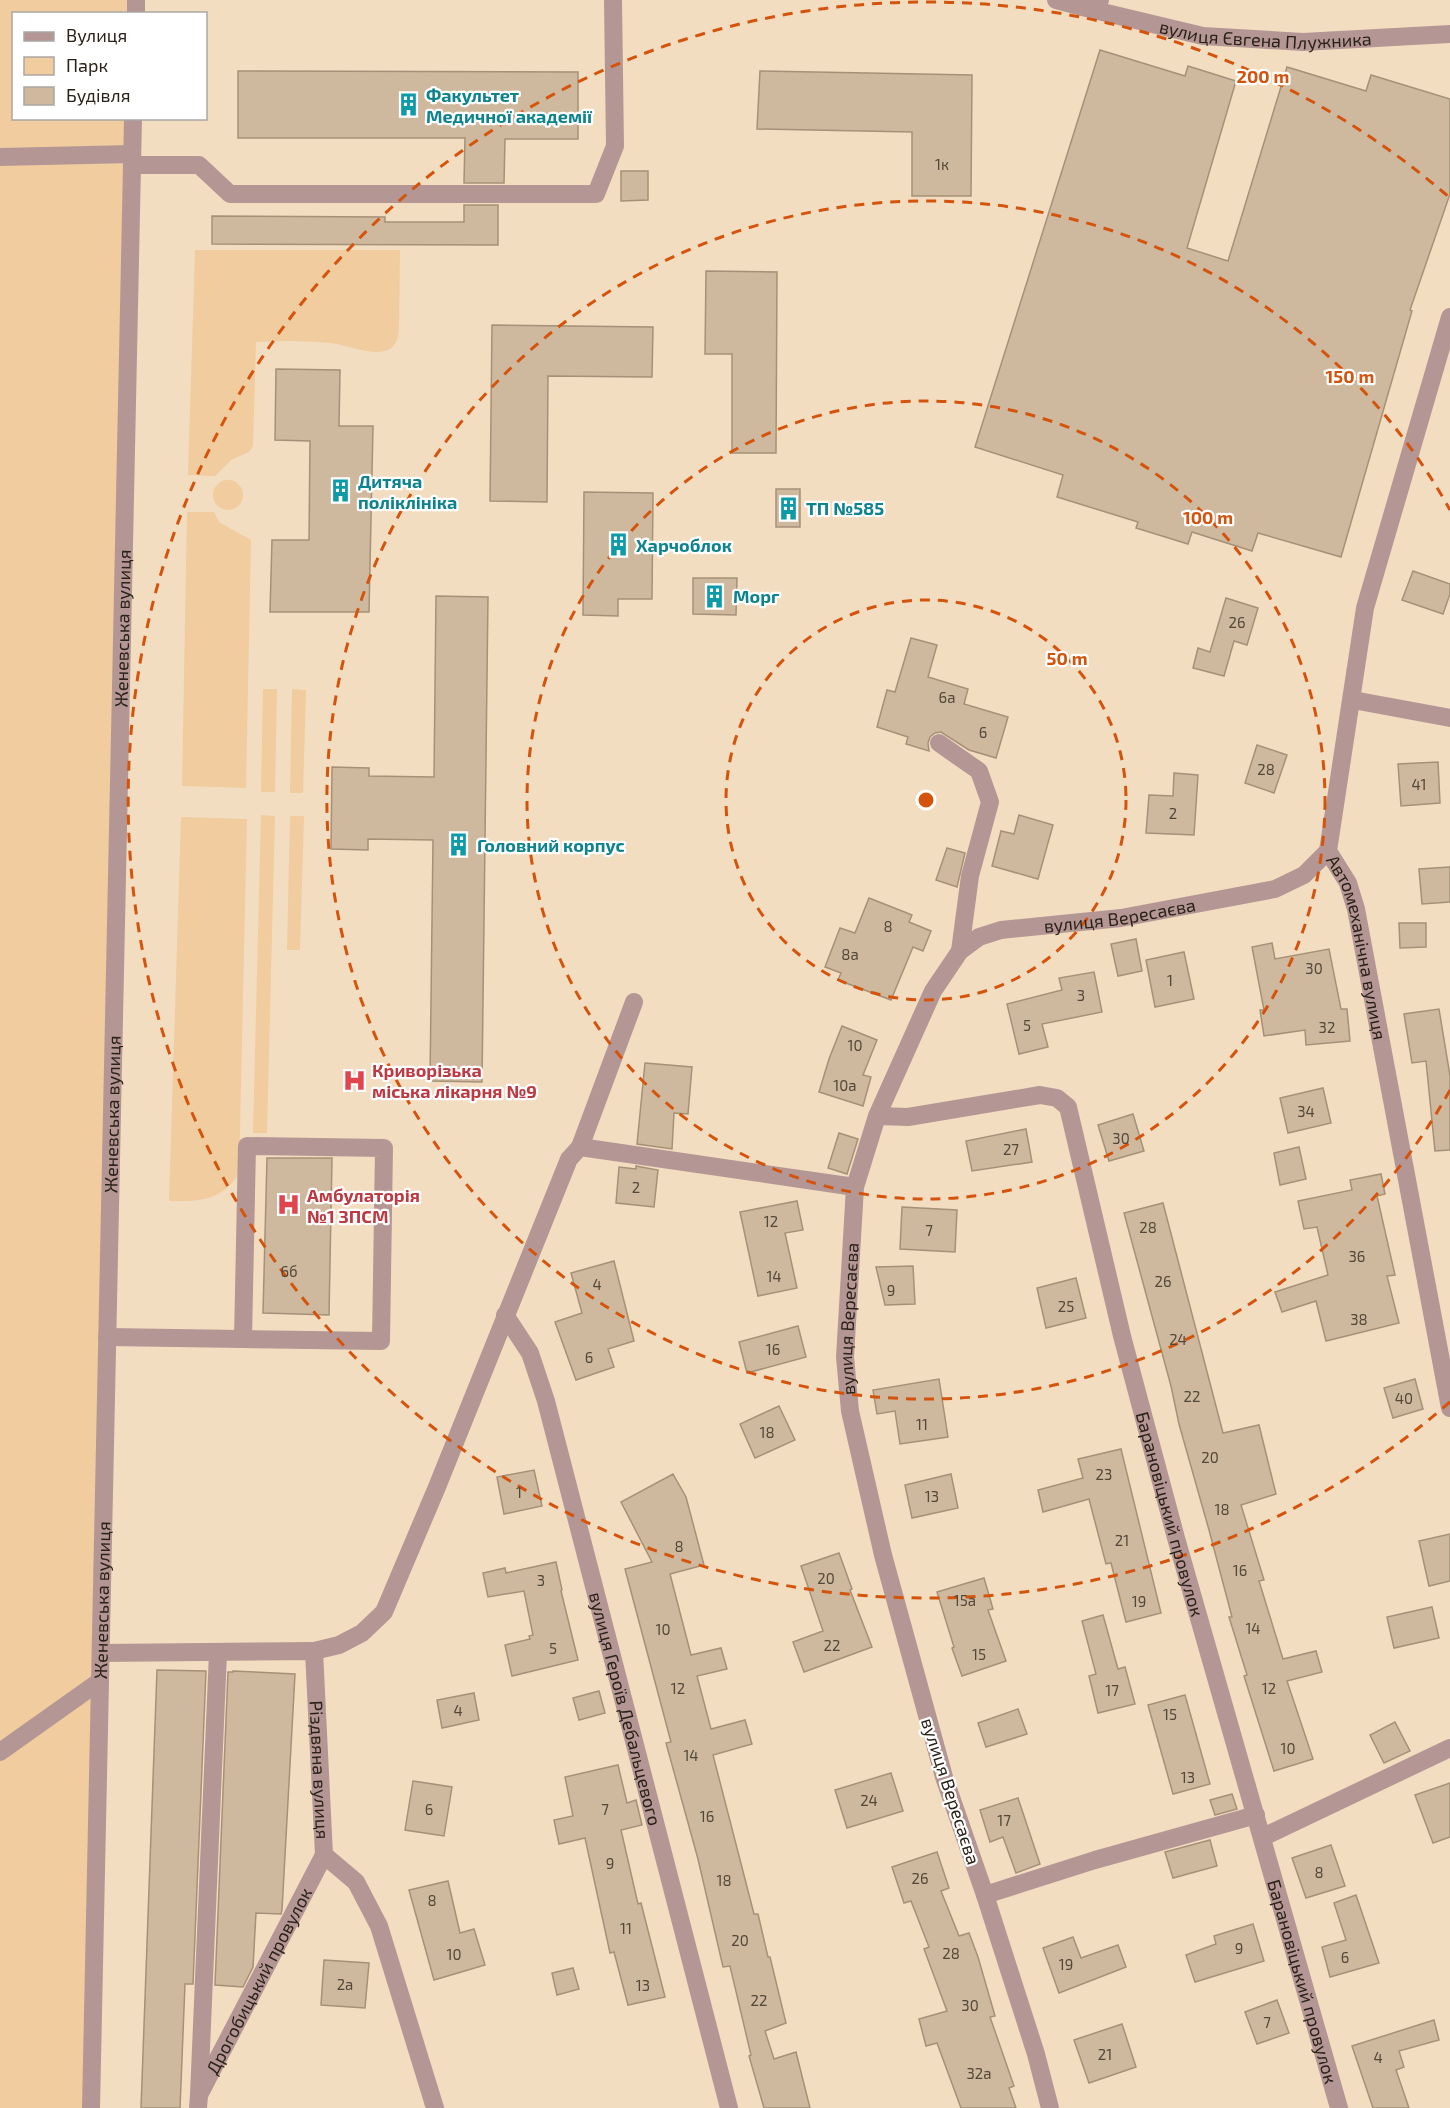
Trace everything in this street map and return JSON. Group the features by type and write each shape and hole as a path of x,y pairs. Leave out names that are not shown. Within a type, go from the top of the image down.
{"street":[{"path":"0,157 133,160 200,165 230,194 596,194 615,146 613,0"},
{"name":"вулиця Євгена Плужника","path":"1056,0 1097,5 1203,36 1303,42 1450,34"},
{"name":"Женевська вулиця","path":"91,2108 133,120"},
{"name":"Автомеханічна вулиця","path":"1450,317 1365,608 1353,700 1328,851 1348,883 1356,909 1450,1408"},
{"path":"1353,700 1450,718"},
{"path":"939,743 979,771 990,802 970,876 960,951"},
{"name":"вулиця Вересаєва","path":"1050,2108 1036,2054 944,1777 883,1555 850,1412 845,1357 855,1187 877,1116 933,991 960,951 979,937 1001,930 1121,918 1275,888 1304,875 1328,851"},
{"path":"101,1653 314,1651 339,1644 362,1633 384,1612 437,1487 569,1159 580,1147 634,1002"},
{"name":"Барановіцький провулок","path":"877,1116 908,1117 1040,1095 1057,1098 1068,1107 1122,1336 1176,1538 1339,2108"},
{"path":"107,1337 243,1339 381,1341 384,1148 247,1146 243,1339"},
{"path":"580,1147 855,1187"},
{"name":"вулиця Героїв Дебальцевого","path":"505,1315 530,1353 546,1401 729,2108"},
{"name":"Різдвяна вулиця","path":"314,1651 324,1855 356,1882 379,1926 435,2108"},
{"path":"199,2102 218,1653"},
{"path":"0,1752 100,1681"},
{"path":"1263,1837 1450,1748"},
{"path":"985,1895 1095,1860 1256,1815"},
{"name":"Дрогобицький провулок","path":"199,2102 324,1855"}],"green space":[{"path":"0,0 136,0 136,12 12,12 12,120 133,120 91,2108 0,2108"},
{"path":"195,250 400,250 399,329 394,345 389,350 379,352 330,343 256,342 253,446 249,452 231,460 215,476 188,475"},
{"path":"228,480 234,481 242,489 242,501 234,509 228,510 222,509 214,501 213,495 214,489 222,481"},
{"path":"187,512 214,512 219,522 251,540 246,788 182,786"},
{"path":"263,689 277,689 275,792 261,792"},
{"path":"292,689 306,690 303,793 290,793"},
{"path":"261,815 275,816 267,1133 253,1133"},
{"path":"290,816 304,816 300,950 287,950"},
{"path":"181,817 247,819 239,1174 232,1183 216,1195 200,1200 169,1201"}],"building":[{"path":"1100,50 1185,76 1188,66 1236,81 1187,248 1228,261 1287,67 1366,91 1371,75 1450,99 1450,194 1410,310 1412,311 1341,557 1258,533 1252,551 1192,532 1188,544 1136,528 1138,522 1057,497 1063,475 975,447"},
{"name":"Факультет Медичної академії","path":"238,71 578,72 578,139 505,139 504,183 464,183 465,138 238,138"},
{"path":"760,71 972,75 971,196 912,196 912,132 757,129"},
{"path":"621,171 648,171 648,200 621,201"},
{"path":"464,205 498,205 498,245 212,244 212,216 385,217 385,222 464,222"},
{"path":"706,271 777,272 776,453 732,453 732,354 705,354"},
{"path":"492,325 653,327 652,377 548,376 547,502 490,501"},
{"name":"Дитяча поліклініка","path":"276,369 340,370 339,426 373,426 369,612 270,612 272,540 309,540 310,441 275,440"},
{"name":"ТП №585","path":"776,489 800,489 800,527 776,527"},
{"name":"Харчоблок","path":"584,492 653,493 652,599 618,599 618,616 583,615"},
{"path":"1413,571 1450,584 1450,594 1443,614 1402,600"},
{"name":"Морг","path":"693,578 737,578 736,615 693,614"},
{"name":"Головний корпус","path":"436,596 488,597 482,1082 430,1081 433,840 368,839 368,850 331,849 332,767 369,768 369,776 434,777"},
{"path":"1226,598 1258,608 1247,645 1234,641 1224,676 1193,668 1198,648 1210,652"},
{"path":"911,638 937,645 928,677 968,689 964,704 1008,717 996,758 969,750 941,732 930,737 929,751 906,744 908,737 877,727 887,690 895,692"},
{"path":"1257,745 1287,755 1274,793 1245,783"},
{"path":"1438,762 1440,803 1401,806 1398,764"},
{"path":"1174,773 1198,775 1194,835 1146,833 1149,795 1173,796"},
{"path":"1019,815 1053,825 1038,879 992,866 1001,831 1014,834"},
{"path":"947,848 965,853 957,887 936,880"},
{"path":"1450,867 1450,902 1422,904 1419,869"},
{"path":"869,898 912,915 909,922 931,931 923,951 913,947 891,1000 838,980 841,973 825,967 840,928 855,933"},
{"path":"1399,923 1426,923 1426,947 1400,948"},
{"path":"1136,939 1142,971 1118,976 1111,944"},
{"path":"1272,943 1275,959 1329,949 1341,1009 1347,1009 1350,1041 1306,1045 1305,1030 1264,1036 1260,1010 1264,1010 1252,947"},
{"path":"1184,952 1194,999 1155,1007 1146,960"},
{"path":"1094,972 1102,1012 1042,1024 1048,1047 1019,1054 1007,1004 1062,990 1059,978"},
{"path":"1439,1009 1450,1076 1450,1150 1435,1151 1426,1061 1412,1063 1404,1014"},
{"path":"842,1026 877,1040 863,1075 871,1077 863,1106 819,1092"},
{"path":"645,1063 692,1067 688,1114 674,1113 672,1149 637,1144"},
{"path":"1323,1088 1331,1123 1288,1133 1280,1098"},
{"path":"1133,1114 1144,1151 1109,1161 1098,1125"},
{"path":"1026,1129 1032,1162 972,1171 966,1141"},
{"path":"839,1133 858,1139 847,1174 828,1168"},
{"path":"1299,1147 1306,1179 1280,1185 1274,1153"},
{"path":"267,1158 332,1158 329,1315 263,1313"},
{"path":"636,1166 658,1170 654,1207 616,1203 619,1167 636,1169"},
{"path":"1381,1174 1385,1194 1377,1196 1395,1275 1387,1276 1399,1323 1326,1341 1316,1301 1282,1312 1275,1292 1328,1275 1317,1227 1304,1229 1298,1201 1352,1190 1350,1180"},
{"path":"797,1201 803,1230 785,1233 797,1288 758,1296 740,1212"},
{"path":"1163,1203 1223,1433 1259,1425 1276,1494 1241,1505 1264,1580 1259,1581 1283,1659 1316,1651 1322,1672 1287,1681 1313,1759 1274,1771 1244,1676 1247,1675 1229,1617 1232,1617 1124,1213"},
{"path":"902,1207 957,1210 955,1252 900,1249"},
{"path":"614,1261 634,1341 608,1349 614,1367 576,1380 555,1322 582,1313 571,1273"},
{"path":"913,1266 915,1304 885,1305 876,1267"},
{"path":"1076,1278 1086,1318 1046,1328 1037,1288"},
{"path":"798,1326 806,1357 747,1373 739,1342"},
{"path":"939,1379 948,1437 900,1444 895,1411 877,1414 873,1390"},
{"path":"1415,1379 1423,1409 1393,1418 1384,1388"},
{"path":"779,1406 795,1440 755,1458 740,1424"},
{"path":"1121,1449 1161,1613 1126,1622 1111,1563 1106,1564 1089,1499 1043,1512 1038,1490 1083,1478 1078,1459"},
{"path":"534,1470 542,1506 504,1514 497,1477"},
{"path":"673,1474 686,1497 704,1565 670,1574 691,1655 721,1648 727,1669 697,1676 711,1729 745,1720 752,1744 713,1755 754,1914 758,1914 786,2023 765,2031 774,2059 796,2052 810,2108 764,2108 749,2056 751,2055 730,1966 723,1967 698,1859 666,1743 671,1742 625,1569 652,1562 621,1502"},
{"path":"951,1474 958,1508 912,1518 905,1485"},
{"path":"1450,1534 1450,1581 1429,1586 1419,1541"},
{"path":"839,1553 852,1589 850,1590 872,1647 804,1672 793,1642 823,1631 801,1566"},
{"path":"556,1562 578,1660 512,1676 505,1645 530,1639 529,1636 533,1635 524,1591 488,1597 483,1573 505,1568 506,1573"},
{"path":"984,1578 993,1609 988,1610 1006,1661 962,1676 937,1592"},
{"path":"1432,1607 1439,1638 1394,1648 1387,1617"},
{"path":"1103,1615 1118,1669 1125,1667 1135,1704 1098,1713 1089,1676 1096,1674 1082,1621"},
{"path":"157,1670 206,1671 193,1984 185,1984 180,2108 141,2108"},
{"path":"228,1672 295,1674 282,1910 281,1914 256,1913 253,1967 243,1987 215,1985"},
{"path":"599,1691 605,1713 579,1720 573,1698"},
{"path":"474,1693 479,1720 442,1728 437,1700"},
{"path":"1185,1695 1210,1784 1173,1794 1148,1705"},
{"path":"1018,1709 1027,1734 986,1747 978,1723"},
{"path":"1395,1722 1410,1751 1384,1763 1370,1735"},
{"path":"618,1765 627,1803 636,1800 642,1825 621,1830 638,1904 641,1903 665,1997 628,2005 614,1952 610,1953 585,1838 559,1844 554,1820 573,1816 565,1777"},
{"path":"891,1773 903,1811 847,1828 835,1790"},
{"path":"413,1781 452,1787 444,1836 405,1830"},
{"path":"1450,1783 1450,1837 1433,1843 1415,1795"},
{"path":"1232,1794 1237,1809 1215,1815 1210,1800"},
{"path":"1018,1798 1040,1864 1016,1873 1003,1837 990,1842 980,1810"},
{"path":"1210,1840 1217,1866 1173,1878 1165,1852"},
{"path":"1331,1845 1345,1886 1306,1898 1292,1858"},
{"path":"937,1852 949,1888 941,1891 959,1936 969,1933 978,1957 995,2016 990,2017 1014,2086 1009,2088 1016,2108 961,2108 937,2043 926,2046 919,2019 947,2011 924,1949 929,1947 911,1901 904,1903 892,1867"},
{"path":"448,1881 460,1933 474,1929 485,1965 434,1980 409,1890"},
{"path":"1356,1895 1379,1963 1330,1977 1322,1947 1346,1940 1334,1903"},
{"path":"1253,1924 1264,1961 1195,1982 1186,1955 1216,1944 1214,1936"},
{"path":"1073,1937 1081,1958 1118,1945 1126,1967 1059,1993 1043,1948"},
{"path":"324,1960 369,1963 365,2008 321,2005"},
{"path":"573,1968 579,1989 557,1995 552,1973"},
{"path":"1277,2000 1289,2033 1257,2044 1245,2012"},
{"path":"1434,2020 1439,2040 1399,2051 1404,2067 1396,2070 1409,2108 1373,2108 1352,2046"},
{"path":"1122,2024 1136,2067 1089,2083 1074,2040"}],"place":[{"name":"Факультет Медичної академії","path":"408,105"},
{"name":"Дитяча поліклініка","path":"340,491"},
{"name":"ТП №585","path":"788,508"},
{"name":"Харчоблок","path":"618,545"},
{"name":"Морг","path":"715,596"},
{"name":"Головний корпус","path":"459,845"},
{"name":"Криворізька міська лікарня №9","path":"354,1080"},
{"name":"Амбулаторія №1 ЗПСМ","path":"289,1205"}]}
